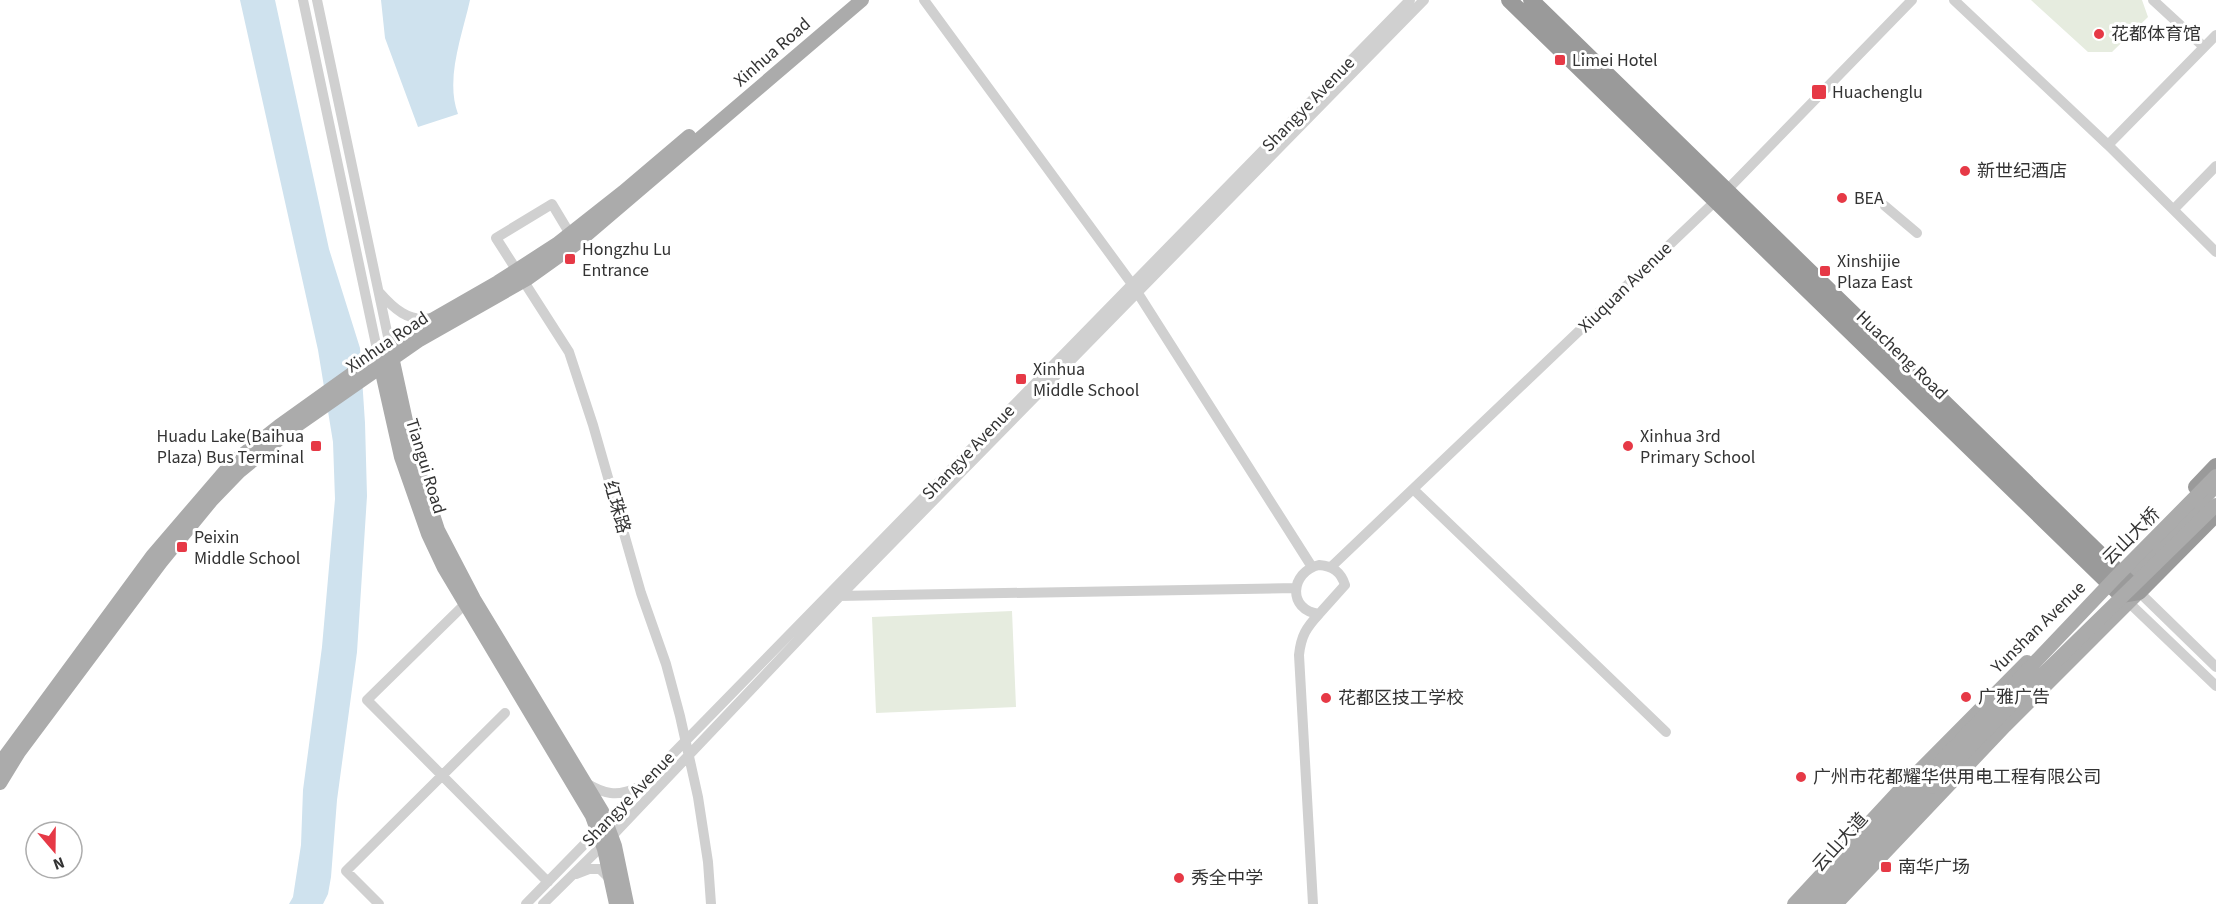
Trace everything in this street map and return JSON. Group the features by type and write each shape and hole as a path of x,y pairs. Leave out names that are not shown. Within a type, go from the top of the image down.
{"highway":[{"name":"Huacheng Road","path":"1509,0 1721,196 2123,587"},
{"name":"Huacheng Road","path":"1531,0 1721,196"},
{"path":"2123,587 2216,466"},
{"path":"2123,587 2192,539 2216,514"}],"main road":[{"name":"Xinhua Road","path":"573,239 632,185 848,0"},
{"name":"Xinhua Road","path":"386,356 434,331 521,276 573,239 862,0"},
{"name":"Xinhua Road","path":"0,783 20,752 161,562 211,501 256,457 319,404 435,317 521,276"},
{"name":"Tiangui Road","path":"386,356 401,457 428,534 444,568 469,602 586,783 608,840 627,904"},
{"name":"Xinhua Road","path":"0,763 153,555 218,478 261,439 319,404"},
{"name":"云山大桥","path":"1927,783 2099,594 2216,476"},
{"path":"1836,904 2080,650 2123,587 2216,486"},
{"path":"2192,539 2203,514 2216,496"},
{"path":"1927,783 2216,505"},
{"name":"Yunshan Avenue","path":"1794,904 1967,721 2123,587"},
{"name":"Tiangui Road","path":"469,602 582,797 603,826"},
{"name":"云山大道","path":"1810,904 1927,783"},
{"name":"云山大道","path":"1824,904 1927,783"},
{"name":"Tiangui Road","path":"608,840 615,904"}],"street":[{"name":"Tiangui Road","path":"303,0 386,356"},
{"name":"Tiangui Road","path":"317,0 378,291 386,356"},
{"path":"924,0 1135,288 1311,567"},
{"name":"Shangye Avenue","path":"543,904 608,840 1410,0"},
{"name":"Shangye Avenue","path":"526,904 826,597 1424,0"},
{"name":"Xiuquan Avenue","path":"1331,567 1721,196 1912,0"},
{"path":"1954,0 2108,145 2216,252"},
{"path":"2153,0 2204,47"},
{"path":"2108,145 2216,35"},
{"path":"2174,209 2216,166"},
{"name":"红珠路","path":"573,239 552,204 496,238 569,352 593,425 641,593 666,664 685,741 698,797 708,862 711,904"},
{"path":"1885,206 1917,233"},
{"path":"378,291 397,310 407,316 423,320 435,317"},
{"path":"1413,489 1666,732"},
{"path":"1313,904 1299,655 1301,637 1307,626 1345,585 1340,573 1331,567 1319,565 1311,567 1301,575 1296,588 1297,597 1304,608 1318,614"},
{"name":"Huacheng Road","path":"2123,587 2216,667"},
{"name":"Huacheng Road","path":"2123,587 2216,687"},
{"path":"826,597 1296,588"},
{"path":"469,602 367,700 548,882"},
{"path":"379,904 346,871 505,713"},
{"path":"586,783 602,792 615,795 629,792 644,783"},
{"path":"570,877 582,870 595,868 605,872 611,880"}],"shaded area":[{"name":"花都体育馆","path":"2031,0 2142,0 2148,17 2112,52 2088,52"},
{"path":"1012,611 1016,707 876,713 872,617"}],"water":[{"path":"240,0 275,0 329,249 360,348 367,496 357,652 337,800 331,877 328,894 323,904 289,904 293,897 301,845 303,790 322,647 335,499 333,442 318,350"},
{"path":"381,0 470,0 454,72 454,101 458,114 418,127 385,38"}],"place":[{"name":"花都体育馆","path":"2099,34"},
{"name":"Limei Hotel","path":"1560,60"},
{"name":"Huachenglu","path":"1819,92"},
{"name":"新世纪酒店","path":"1965,171"},
{"name":"BEA","path":"1842,198"},
{"name":"Hongzhu Lu Entrance","path":"570,259"},
{"name":"Xinshijie Plaza East","path":"1825,271"},
{"name":"Xinhua Middle School","path":"1021,379"},
{"name":"Huadu Lake(Baihua Plaza) Bus Terminal","path":"316,446"},
{"name":"Xinhua 3rd Primary School","path":"1628,446"},
{"name":"Peixin Middle School","path":"182,547"},
{"name":"广雅广告","path":"1966,697"},
{"name":"花都区技工学校","path":"1326,698"},
{"name":"广州市花都耀华供用电工程有限公司","path":"1801,777"},
{"name":"南华广场","path":"1886,867"},
{"name":"秀全中学","path":"1179,878"}]}
